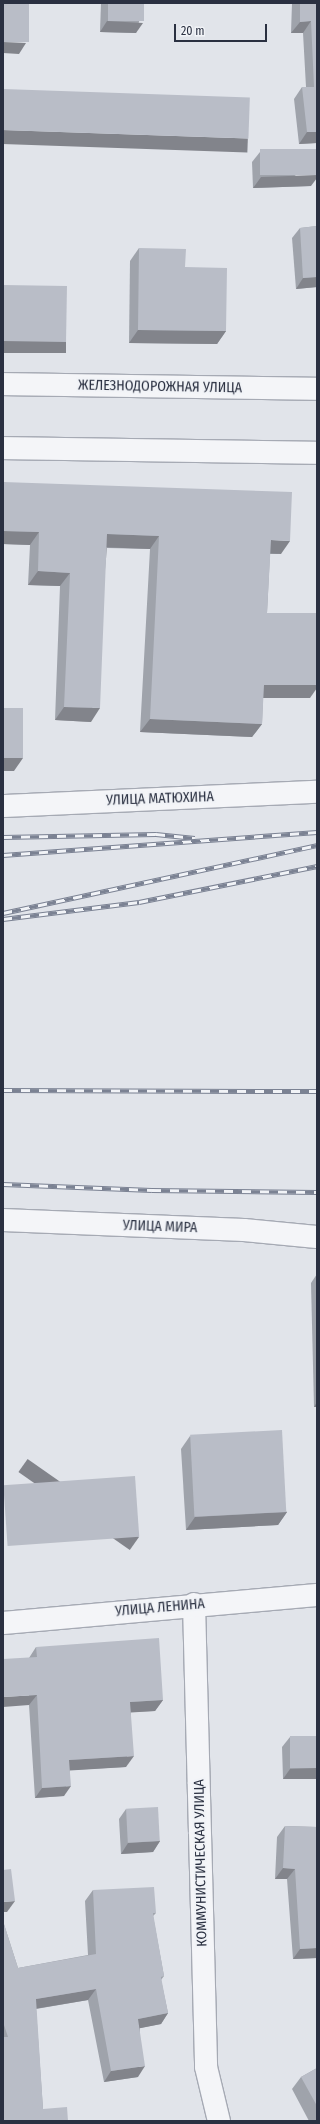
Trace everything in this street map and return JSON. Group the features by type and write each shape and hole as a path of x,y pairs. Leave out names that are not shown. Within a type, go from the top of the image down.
{"street":[{"name":"ЖЕЛЕЗНОДОРОЖНАЯ УЛИЦА","path":"3,384 317,389"},
{"path":"3,448 317,453"},
{"name":"УЛИЦА МАТЮХИНА","path":"3,806 317,792"},
{"name":"УЛИЦА МИРА","path":"3,1220 244,1230 317,1237"},
{"name":"УЛИЦА ЛЕНИНА","path":"3,1623 194,1604 317,1595"},
{"name":"КОММУНИСТИЧЕСКАЯ УЛИЦА","path":"194,1604 206,2067 218,2121"}],"building":[{"path":"3,3 29,3 29,42 3,42"},
{"path":"108,3 144,3 144,21 108,21"},
{"path":"300,3 317,3 317,132 307,132 302,87 314,87 311,21 300,22"},
{"path":"3,89 250,98 248,139 3,130"},
{"path":"260,149 317,149 317,175 260,175"},
{"path":"317,226 317,277 303,278 300,228"},
{"path":"139,248 186,249 185,267 227,268 226,331 138,330"},
{"path":"3,285 67,286 66,342 3,341"},
{"path":"3,482 292,492 290,541 271,540 267,613 317,613 317,685 264,685 262,724 150,719 159,536 107,534 100,708 64,707 70,573 38,571 39,532 3,531"},
{"path":"3,708 23,708 23,758 3,758"},
{"path":"282,1430 286,1512 194,1517 190,1435"},
{"path":"135,1476 139,1537 8,1546 3,1485"},
{"path":"159,1638 163,1700 130,1702 134,1756 69,1760 71,1786 42,1788 37,1695 3,1697 3,1659 37,1657 36,1647"},
{"path":"290,1736 317,1736 317,1768 290,1768"},
{"path":"158,1807 160,1841 128,1843 126,1809"},
{"path":"285,1826 317,1827 317,1948 300,1949 295,1869 283,1868"},
{"path":"11,1869 15,1901 3,1902 3,1870"},
{"path":"154,1887 156,1913 153,1913 164,1976 161,1977 168,2013 138,2019 145,2066 111,2071 96,1989 36,1999 43,2109 67,2107 68,2121 3,2121 3,2037 8,2037 3,2022 3,1921 18,1968 96,1954 93,1890"},
{"path":"317,2068 317,2106 301,2077"}],"railway":[{"path":"3,855 317,832"},
{"path":"3,837 156,834 195,838"},
{"path":"3,913 317,845"},
{"path":"3,919 139,902 317,866"},
{"path":"3,1090 317,1091"},
{"path":"3,1184 152,1190 317,1192"}]}
